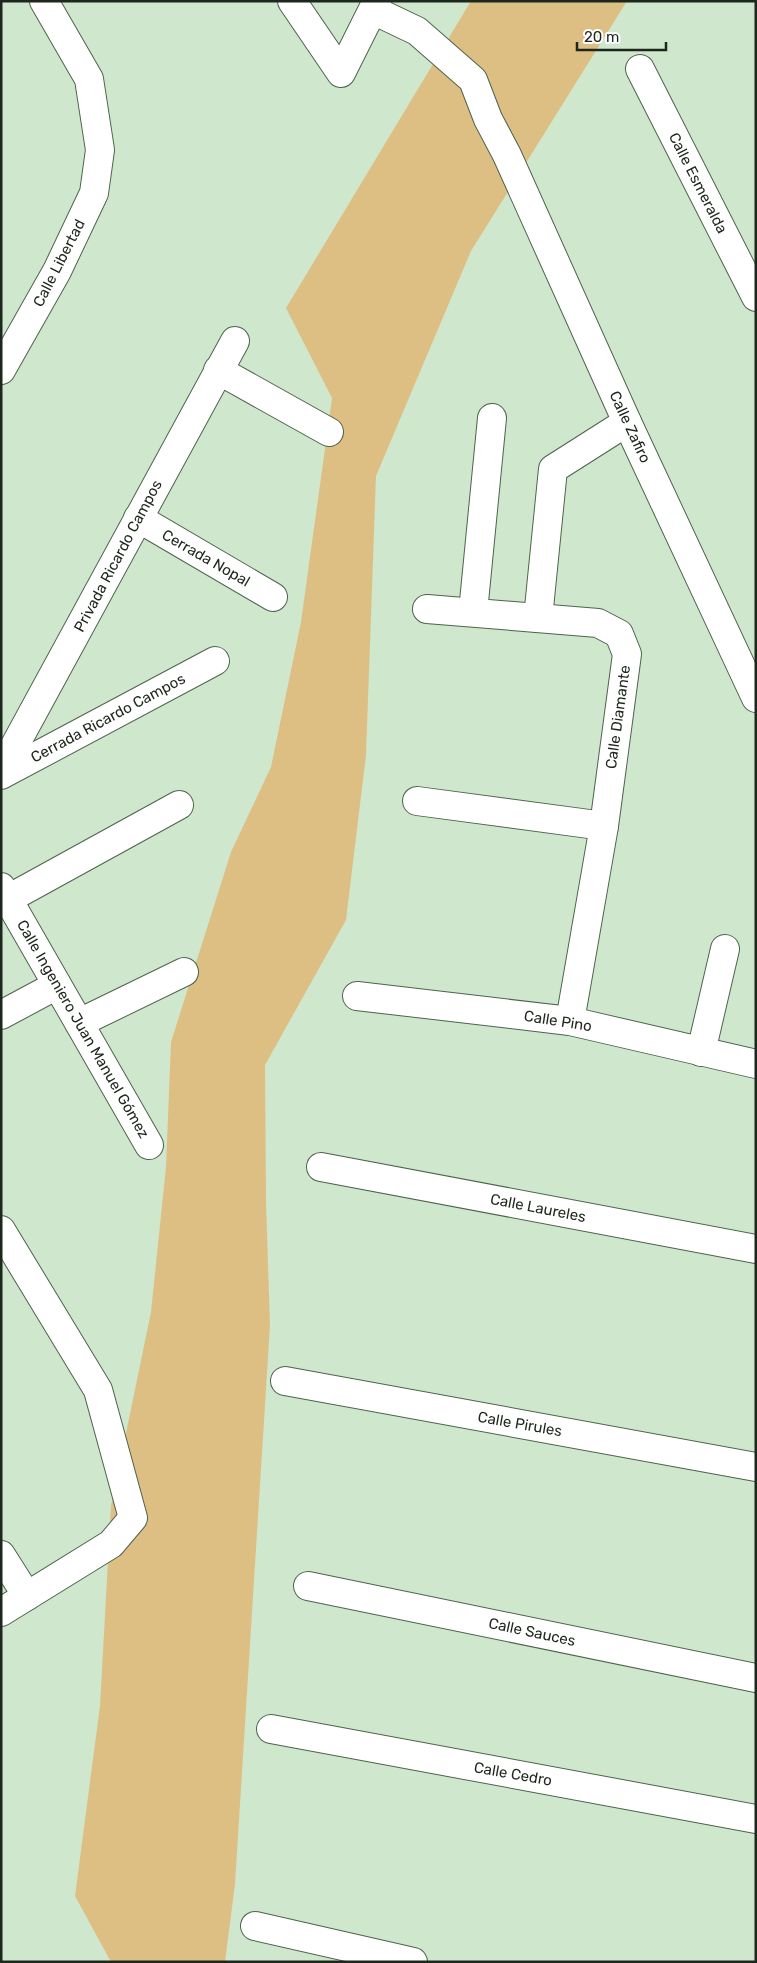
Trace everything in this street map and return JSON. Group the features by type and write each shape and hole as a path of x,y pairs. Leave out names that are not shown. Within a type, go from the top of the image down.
{"street":[{"name":"Calle Libertad","path":"1,370 57,271 94,193 100,150 89,79 44,1"},
{"path":"292,1 341,73 375,6"},
{"name":"Calle Zafiro","path":"375,6 417,31 473,80 488,119 507,155 627,422 756,698"},
{"name":"Calle Esmeralda","path":"640,69 756,297"},
{"name":"Privada Ricardo Campos","path":"1,770 235,341"},
{"path":"218,370 329,432"},
{"path":"473,612 492,418"},
{"path":"538,618 553,470 627,422"},
{"name":"Cerrada Nopal","path":"138,518 273,597"},
{"name":"Calle Diamante","path":"427,609 598,623 619,634 627,654 604,826 570,1020"},
{"name":"Cerrada Ricardo Campos","path":"1,775 215,661"},
{"path":"417,802 604,826"},
{"path":"4,893 179,805"},
{"name":"Calle Ingeniero Juan Manuel Gómez","path":"4,893 149,1145"},
{"path":"701,1052 725,949"},
{"path":"79,1024 184,972"},
{"path":"1,1015 57,985"},
{"name":"Calle Pino","path":"357,996 570,1020 756,1064"},
{"name":"Calle Laureles","path":"321,1167 756,1249"},
{"path":"1,1230 98,1390 133,1518 111,1544 1,1612"},
{"name":"Calle Pirules","path":"285,1381 756,1467"},
{"path":"1,1555 27,1596"},
{"name":"Calle Sauces","path":"308,1586 756,1678"},
{"name":"Calle Cedro","path":"271,1729 756,1819"},
{"path":"255,1926 413,1962"}],"shaded area":[{"path":"471,1 627,1 471,251 376,476 366,755 346,920 265,1065 266,1202 270,1325 235,1884 225,1962 111,1962 75,1896 100,1706 111,1506 151,1312 166,1167 171,1042 231,852 271,767 301,622 332,398 286,308"}]}
